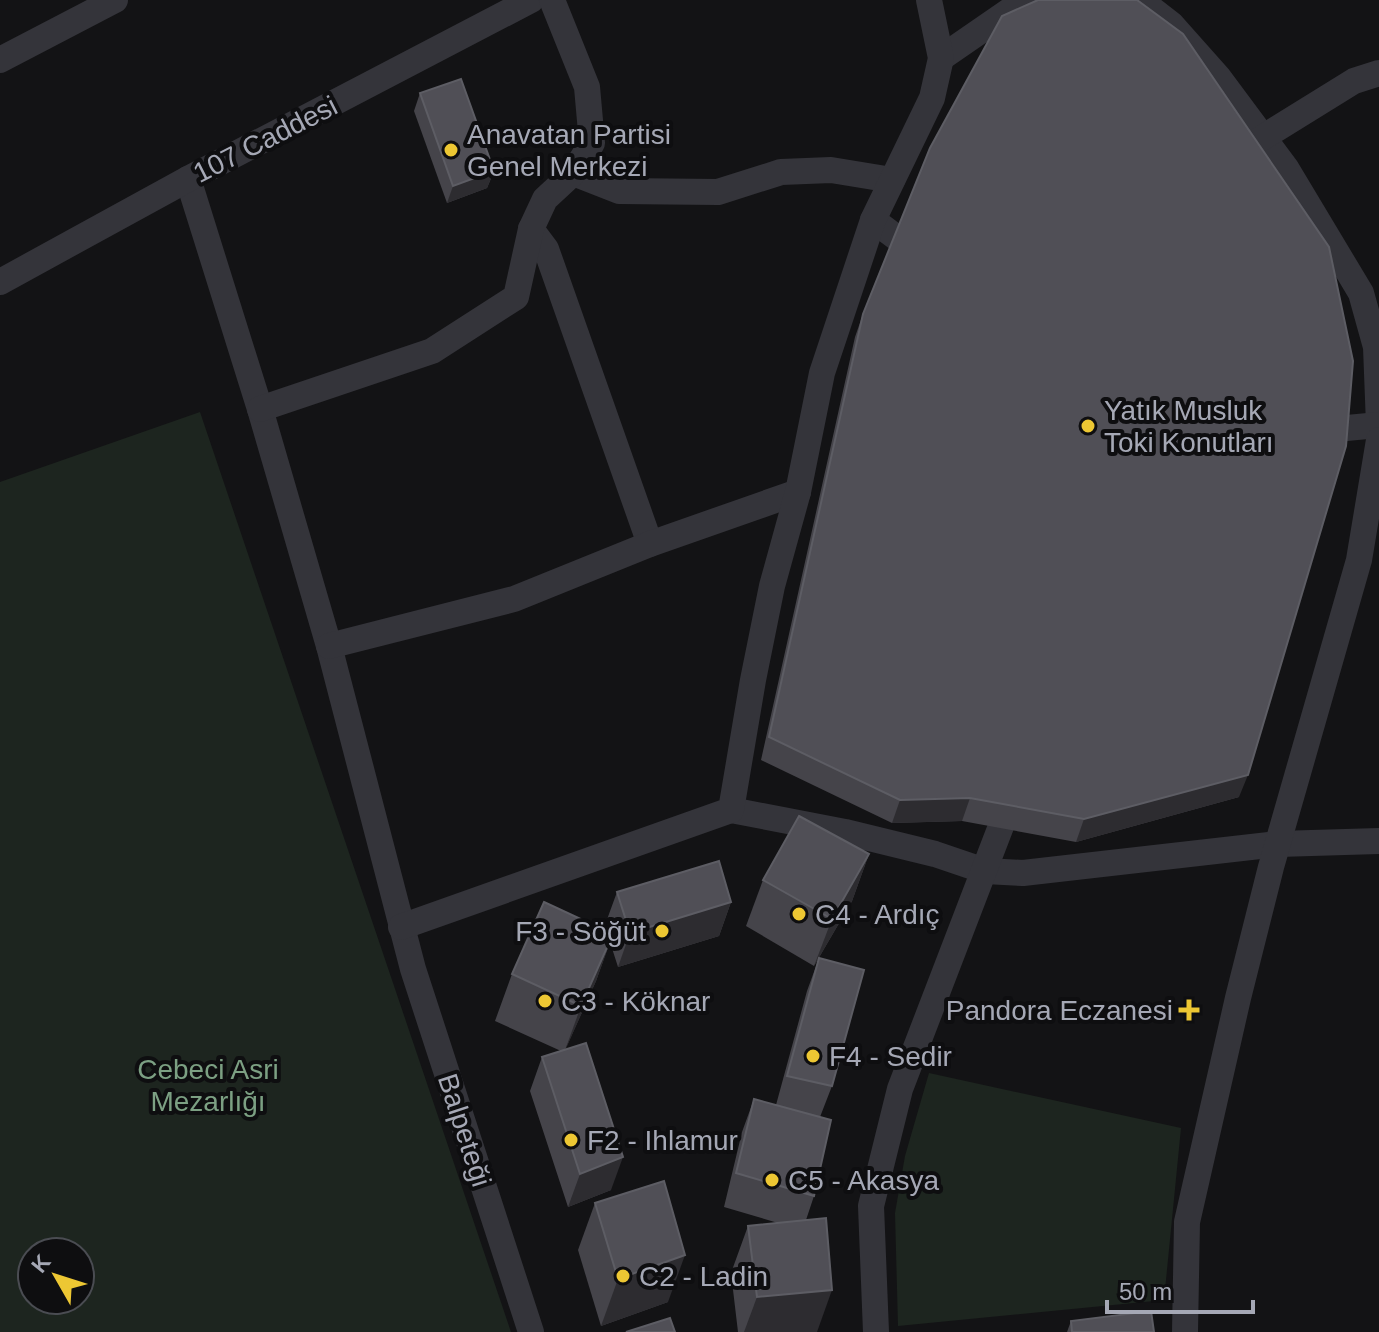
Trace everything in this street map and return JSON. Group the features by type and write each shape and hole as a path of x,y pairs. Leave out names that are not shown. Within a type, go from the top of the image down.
{"street":[{"path":"0,60 115,0"},
{"path":"260,409 432,351 516,297 531,229 545,199 573,173 592,143 587,87 552,0"},
{"path":"731,810 772,586 798,492 822,373 873,220 932,98 941,58 929,0"},
{"path":"941,58 1025,0"},
{"path":"1140,0 1171,24 1219,78 1286,168 1361,293 1376,347 1379,425 1287,434"},
{"name":"107 Caddesi","path":"0,282 520,3"},
{"path":"1262,138 1354,81 1379,73"},
{"path":"573,173 619,191 718,192 781,172 831,170 892,180"},
{"name":"Balpeteği","path":"188,179 260,409 329,646 401,927 531,1332"},
{"path":"873,220 937,270"},
{"path":"531,229 546,249 650,544"},
{"path":"1185,1332 1187,1222 1238,998 1374,499 1379,440"},
{"path":"329,646 514,599 650,544 798,492"},
{"path":"876,1332 871,1206 883,1155 908,1063 1019,777"},
{"path":"401,927 731,810 858,835 935,854 985,871 1023,873 1278,844 1379,841"}],"green space":[{"name":"Cebeci Asri Mezarlığı","path":"200,412 511,1332 0,1332 0,482"},
{"path":"929,1073 1181,1128 1164,1300 898,1326 895,1213 905,1156"}],"building":[{"name":"Yatık Musluk Toki Konutları","path":"1038,0 1137,0 1183,34 1329,247 1353,361 1346,446 1248,775 1084,819 970,798 900,800 769,737 863,314 930,148 1002,16"},
{"name":"Anavatan Partisi Genel Merkezi","path":"461,79 494,171 453,186 420,93"},
{"path":"799,816 869,854 832,919 763,880"},
{"path":"719,861 731,902 630,933 617,892"},
{"path":"544,902 613,934 581,1006 512,974"},
{"name":"F4 - Sedir","path":"819,958 864,970 832,1086 787,1076"},
{"path":"586,1043 623,1157 580,1174 542,1057"},
{"path":"754,1099 831,1120 814,1196 736,1173"},
{"path":"664,1181 685,1255 618,1279 595,1203"},
{"path":"826,1218 832,1290 757,1297 748,1226"},
{"path":"1151,1311 1154,1332 1072,1332 1071,1321"},
{"path":"670,1318 675,1332 626,1332"}],"place":[{"name":"Anavatan Partisi Genel Merkezi","path":"451,150"},
{"name":"Yatık Musluk Toki Konutları","path":"1088,426"},
{"name":"C4 - Ardıç","path":"799,914"},
{"name":"F3 - Söğüt","path":"662,931"},
{"name":"C3 - Köknar","path":"545,1001"},
{"name":"Pandora Eczanesi","path":"1189,1010"},
{"name":"F4 - Sedir","path":"813,1056"},
{"name":"F2 - Ihlamur","path":"571,1140"},
{"name":"C5 - Akasya","path":"772,1180"},
{"name":"C2 - Ladin","path":"623,1276"}]}
